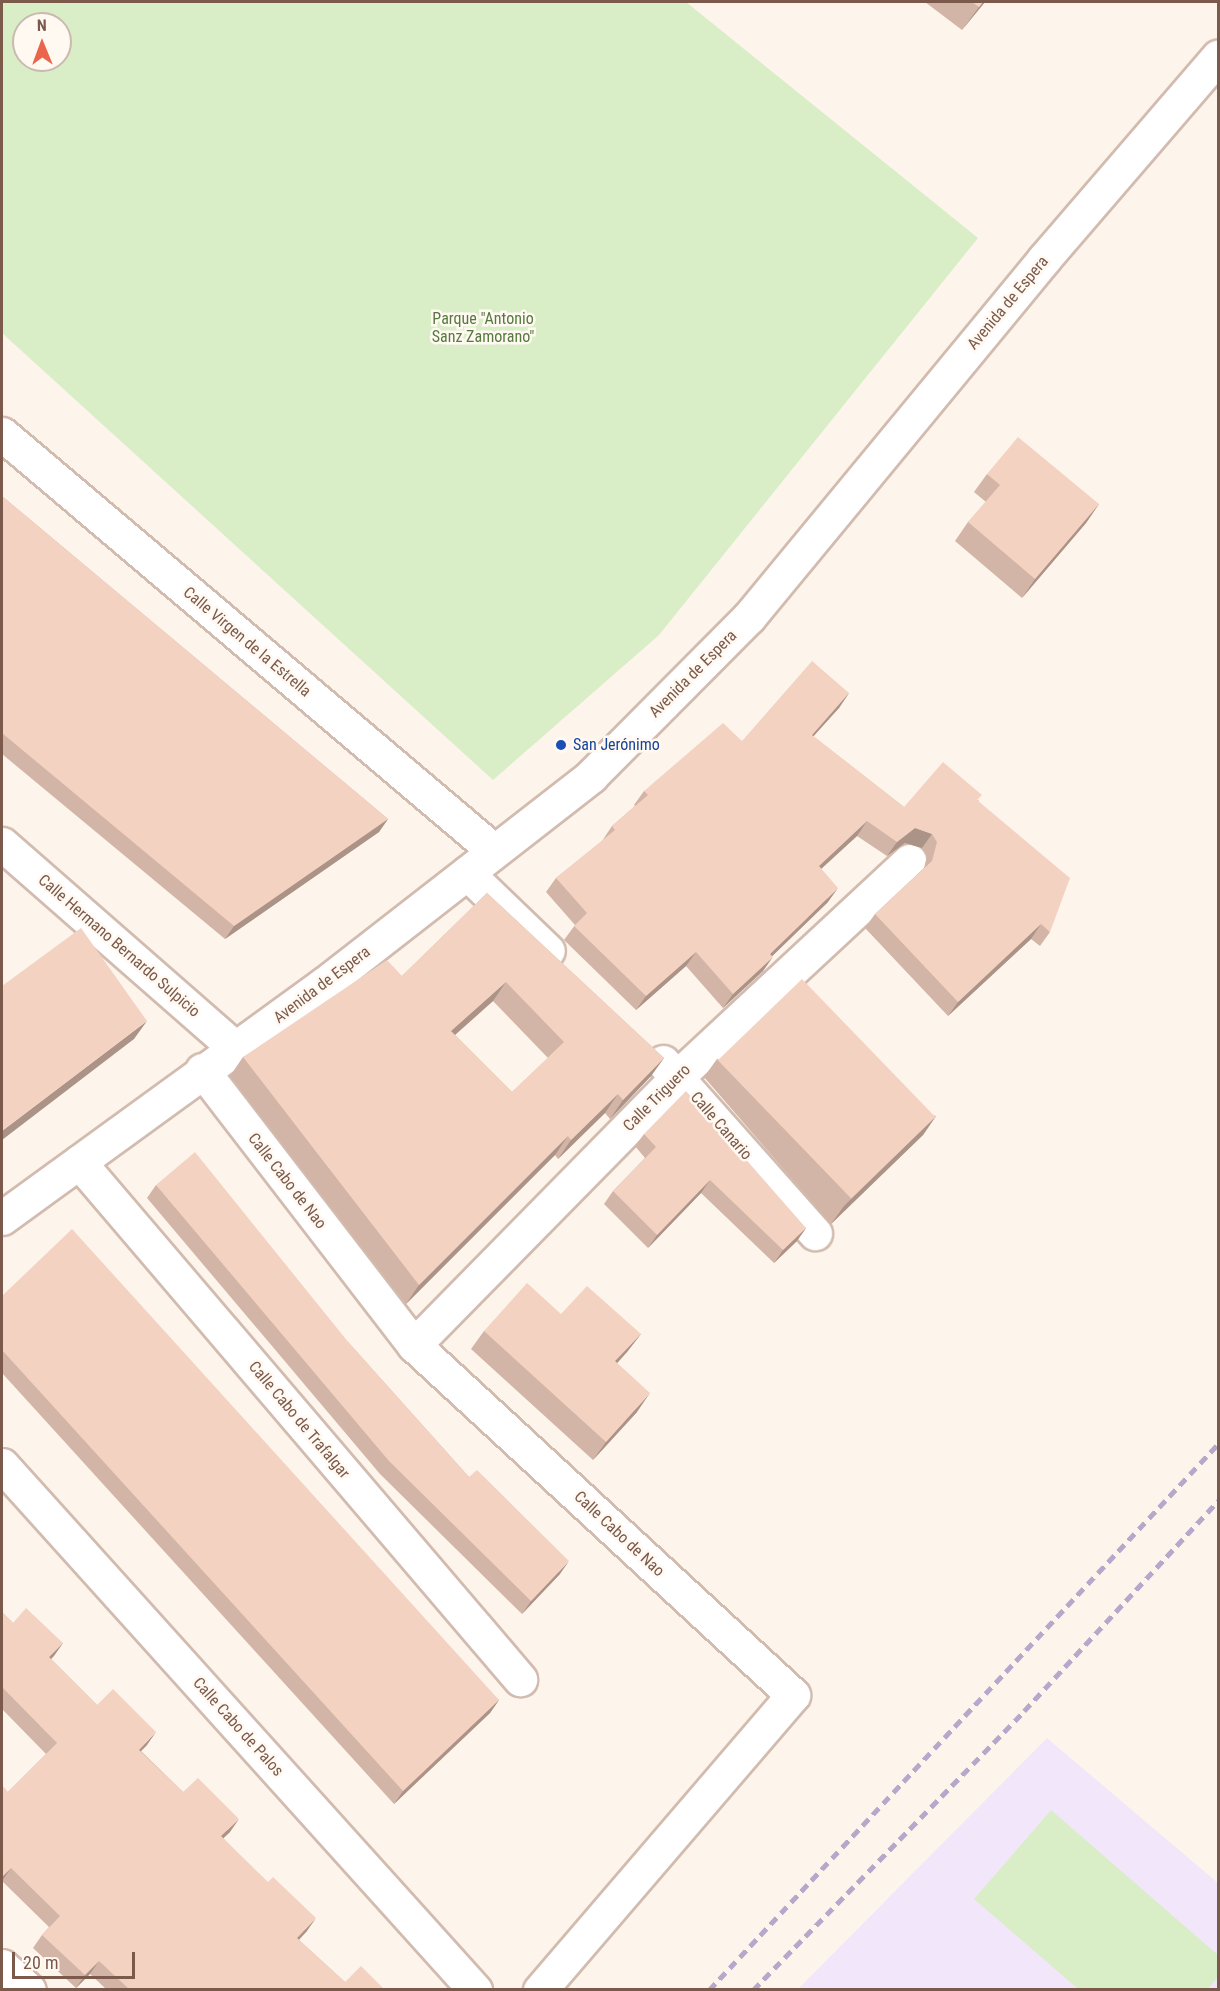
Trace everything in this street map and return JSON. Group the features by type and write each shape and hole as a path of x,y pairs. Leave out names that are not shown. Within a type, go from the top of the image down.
{"street":[{"name":"Avenida de Espera","path":"2,1218 202,1070 236,1048 591,776 749,617 1044,259 1218,57"},
{"name":"Calle Virgen de la Estrella","path":"2,434 493,850"},
{"name":"Calle Hermano Bernardo Sulpicio","path":"2,844 236,1048"},
{"name":"Calle Triguero","path":"414,1345 678,1076 909,861"},
{"path":"467,873 568,971"},
{"name":"Calle Canario","path":"644,1044 678,1076 815,1233"},
{"name":"Calle Cabo de Nao","path":"202,1070 414,1345 794,1695 540,1989"},
{"name":"Calle Cabo de Trafalgar","path":"79,1162 520,1679"},
{"name":"Calle Cabo de Palos","path":"2,1465 475,1989"},
{"path":"2,1966 29,1989"}],"shaded area":[{"path":"1047,1738 1218,1883 1218,1989 797,1990"}],"green space":[{"name":"Parque \"Antonio Sanz Zamorano\"","path":"2,2 686,2 978,238 659,635 493,780 2,333"},
{"path":"1051,1810 1218,1955 1218,1977 1208,1989 1078,1989 974,1899"}],"building":[{"path":"972,2 983,2 979,7"},
{"path":"1018,437 1099,504 1035,579 968,522 1000,485 987,474"},
{"path":"2,496 388,819 234,926 2,733"},
{"path":"812,661 849,693 812,735 904,807 943,762 982,795 977,800 1070,878 1050,932 1041,924 958,1002 875,914 932,861 937,842 932,834 915,828 897,842 867,821 819,866 838,888 770,954 773,957 733,994 696,952 646,996 574,926 587,913 556,878 615,830 612,826 648,795 644,791 723,723 742,741"},
{"path":"487,893 664,1058 623,1100 618,1094 571,1140 568,1136 419,1285 243,1057 387,960 402,976","holes":["506,982 564,1042 512,1092 451,1031"]},
{"path":"81,928 147,1021 2,1131 2,986"},
{"path":"802,979 935,1117 851,1198 718,1060"},
{"path":"686,1091 806,1228 783,1250 710,1180 657,1235 613,1191 656,1147 644,1134"},
{"path":"195,1152 349,1343 469,1477 477,1470 569,1561 531,1601 389,1461 156,1185"},
{"path":"72,1229 499,1700 403,1791 2,1350 2,1296"},
{"path":"527,1283 561,1314 587,1286 641,1334 615,1361 650,1393 606,1442 484,1331"},
{"path":"26,1608 63,1643 49,1657 97,1705 113,1689 156,1732 139,1750 183,1792 198,1778 239,1819 221,1836 268,1882 273,1877 316,1918 297,1938 345,1982 361,1966 384,1989 129,1989 99,1961 85,1975 42,1935 60,1916 11,1868 2,1877 2,1785 8,1792 57,1743 2,1687 2,1612 13,1623"}],"railway":[{"path":"709,1990 1218,1444"},
{"path":"753,1990 1024,1711 1218,1501"}],"place":[{"name":"San Jerónimo","path":"561,745"}]}
